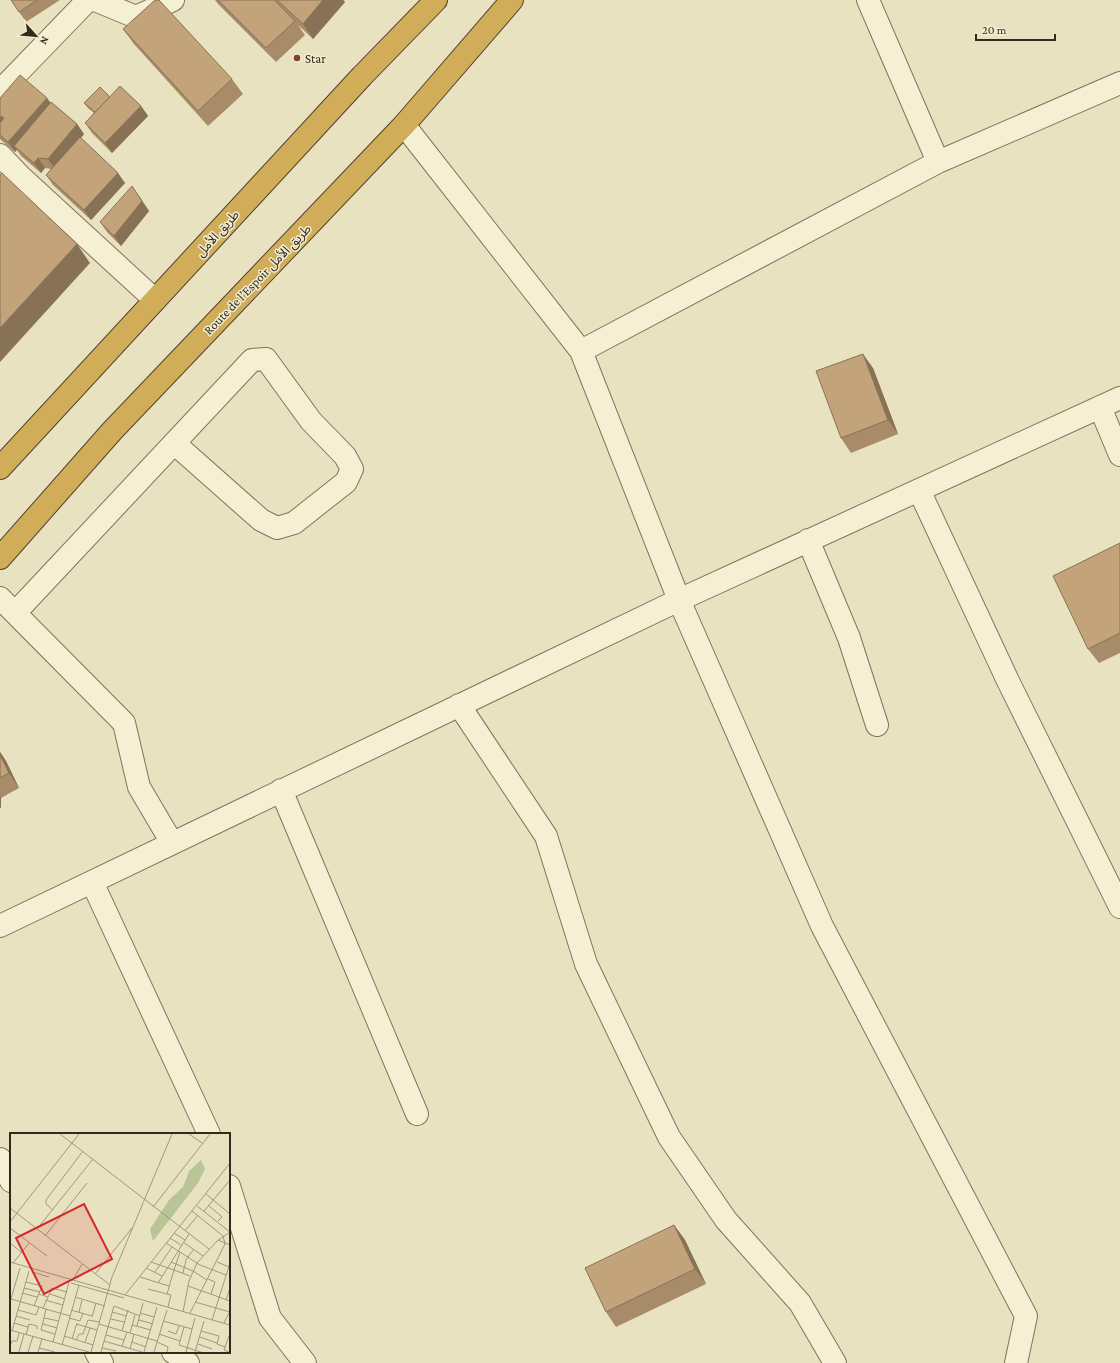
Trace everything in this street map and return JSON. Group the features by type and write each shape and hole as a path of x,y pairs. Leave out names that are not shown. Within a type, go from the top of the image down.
{"highway":[{"name":"طريق الأمل","path":"0,468 362,76 436,0"},
{"name":"Route de l’Espoir طريق الأمل","path":"0,558 112,431 404,125 512,0"}],"street":[{"path":"0,91 88,0"},
{"path":"95,0 136,17 173,0"},
{"path":"868,0 938,162"},
{"path":"581,351 938,162 1120,83"},
{"path":"404,125 581,351 679,600 822,926 1026,1316 1016,1363"},
{"path":"0,155 20,176 155,300"},
{"path":"0,197 20,176"},
{"path":"172,843 139,787 124,723 7,606 174,443 252,360 266,359 311,421 345,456 352,469 346,482 294,523 277,528 261,520 174,443"},
{"path":"0,926 679,600 1120,398"},
{"path":"1100,407 1120,455"},
{"path":"920,490 1008,681 1120,906"},
{"path":"808,540 849,638 877,724"},
{"path":"459,705 546,836 586,964 669,1137 726,1220 800,1303 835,1363"},
{"path":"281,790 417,1114"},
{"path":"92,882 209,1133"},
{"path":"0,1159 10,1179"},
{"path":"230,1189 270,1318 305,1363"},
{"path":"97,1353 102,1363"},
{"path":"174,1353 188,1363"}],"building":[{"path":"11,0 37,0 19,12"},
{"path":"155,0 159,0 232,79 198,111 123,29"},
{"path":"218,0 274,0 295,21 266,48"},
{"path":"277,0 323,0 303,24"},
{"path":"20,75 47,98 8,142 0,135 0,123 4,118 1,116 0,117 0,98"},
{"path":"120,86 141,106 105,143 85,123"},
{"path":"100,87 110,97 95,112 84,103"},
{"path":"51,102 77,124 48,159 38,158 34,163 14,146"},
{"path":"80,137 118,173 84,210 46,175"},
{"path":"2,173 77,244 0,328 0,175"},
{"path":"132,186 142,201 114,236 100,222"},
{"path":"863,354 888,420 841,438 816,371"},
{"path":"1120,543 1120,633 1088,649 1053,576"},
{"path":"0,755 9,773 0,778"},
{"path":"674,1225 695,1269 606,1312 585,1268"}],"place":[{"name":"Star","path":"297,58"}]}
